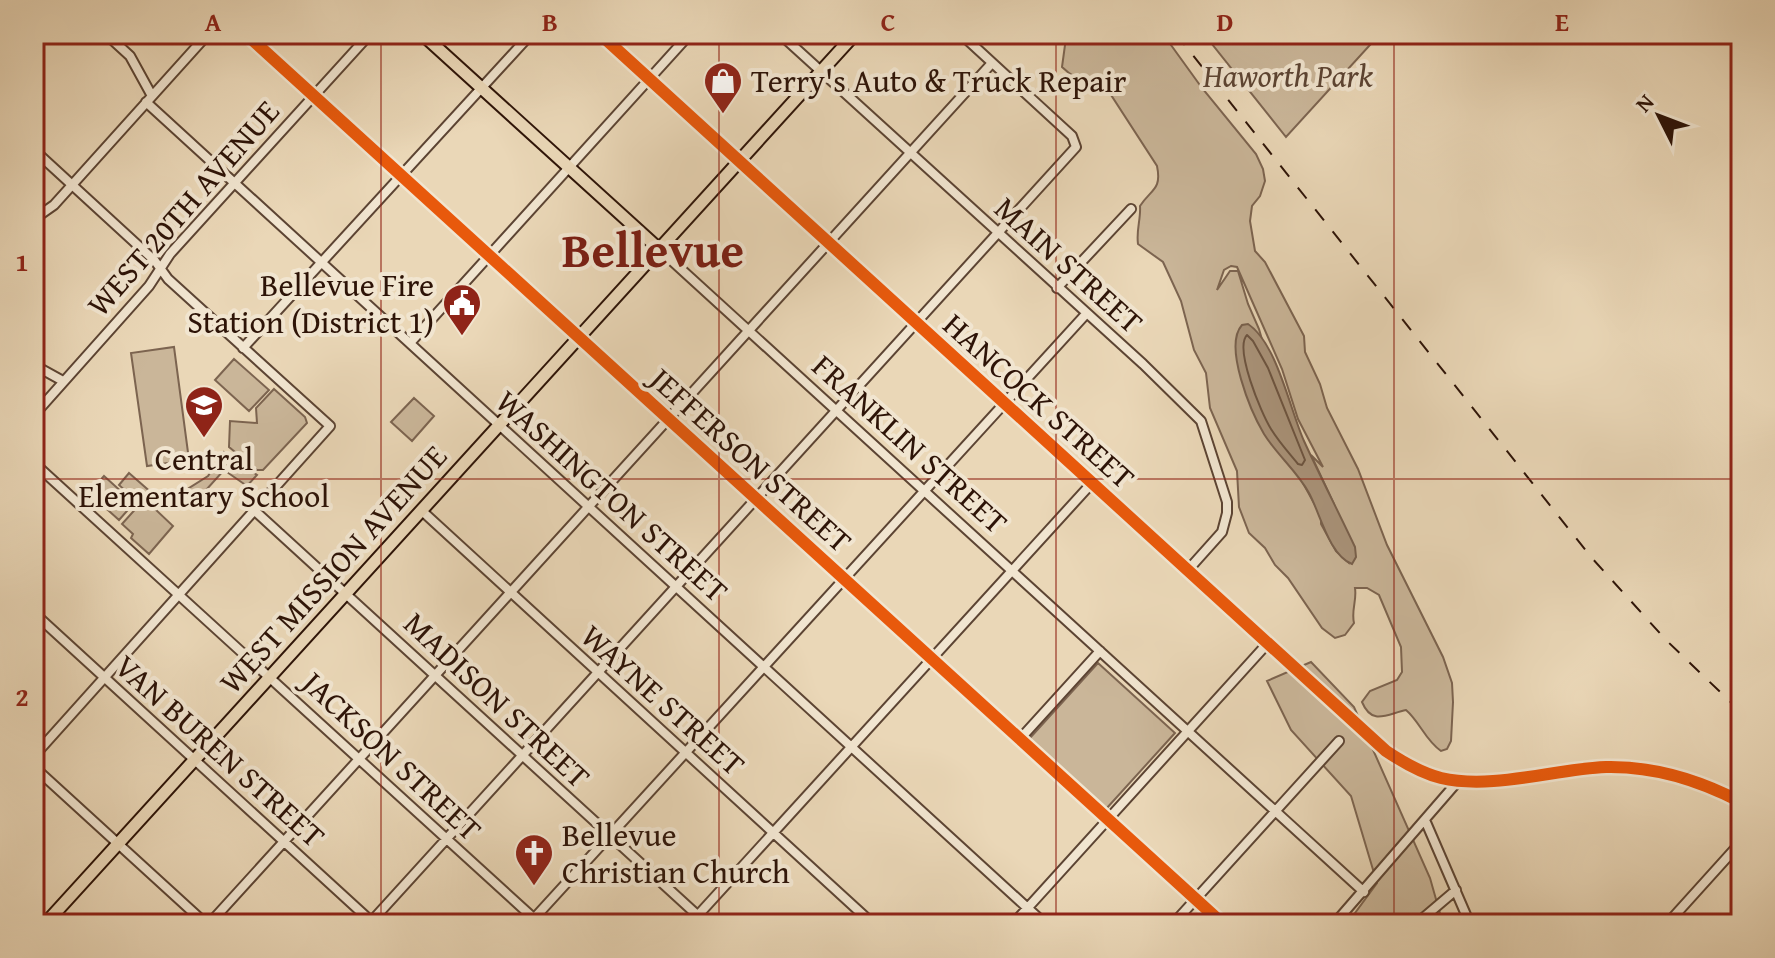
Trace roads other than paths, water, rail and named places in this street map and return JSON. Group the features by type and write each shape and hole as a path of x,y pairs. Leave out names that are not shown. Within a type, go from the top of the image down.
{"main road":[{"name":"FRANKLIN STREET","path":"422,34 659,249"},
{"name":"WEST MISSION AVENUE","path":"42,924 855,34"}],"street":[{"name":"WASHINGTON STREET","path":"106,34 130,56 149,99 234,183 1045,924"},
{"path":"34,219 54,205 208,34"},
{"name":"JEFFERSON STREET","path":"246,34 1223,924"},
{"name":"WEST 20TH AVENUE","path":"34,415 149,286 170,254 370,34"},
{"path":"243,348 531,34"},
{"name":"HANCOCK STREET","path":"600,34 1386,751 1423,772 1459,780 1493,780 1589,769 1644,769 1697,782 1741,802"},
{"path":"410,343 690,34"},
{"name":"MAIN STREET","path":"780,34 1193,411 1205,428 1227,502 1227,513 1222,532 1188,570"},
{"path":"371,923 1071,153 1076,141 961,34"},
{"path":"34,767 207,924 992,63"},
{"path":"34,150 168,279 330,426 34,756"},
{"path":"1057,288 1131,209"},
{"name":"FRANKLIN STREET","path":"659,249 1364,892"},
{"path":"534,922 609,835 1086,314"},
{"path":"34,365 63,381"},
{"name":"JACKSON STREET","path":"34,463 270,676 534,922"},
{"path":"690,924 1091,484"},
{"name":"WAYNE STREET","path":"421,510 873,924"},
{"name":"MADISON STREET","path":"255,511 707,924"},
{"name":"VAN BUREN STREET","path":"34,613 371,923"},
{"path":"1013,924 1267,644"},
{"path":"1020,739 1100,651"},
{"path":"1173,924 1339,741"},
{"path":"1334,924 1459,780"},
{"path":"1425,820 1470,924"},
{"path":"1667,924 1741,842"},
{"path":"1416,924 1456,890"},
{"path":"34,918 42,924"}],"water":[{"path":"1248,324 1258,333 1275,361 1304,441 1355,547 1356,557 1352,564 1331,543 1309,493 1269,442 1252,411 1241,379 1236,348 1242,325"}],"railway":[{"path":"1176,34 1591,557 1666,640 1741,712"}],"place":[{"name":"Terry's Auto & Truck Repair","path":"723,115"},
{"name":"Bellevue Fire Station (District 1)","path":"462,337"},
{"name":"Central Elementary School","path":"204,439"},
{"name":"Bellevue Christian Church","path":"534,887"}],"district":[{"name":"Bellevue","path":"653,250"}],"park label":[{"name":"Haworth Park","path":"1288,76"}]}
